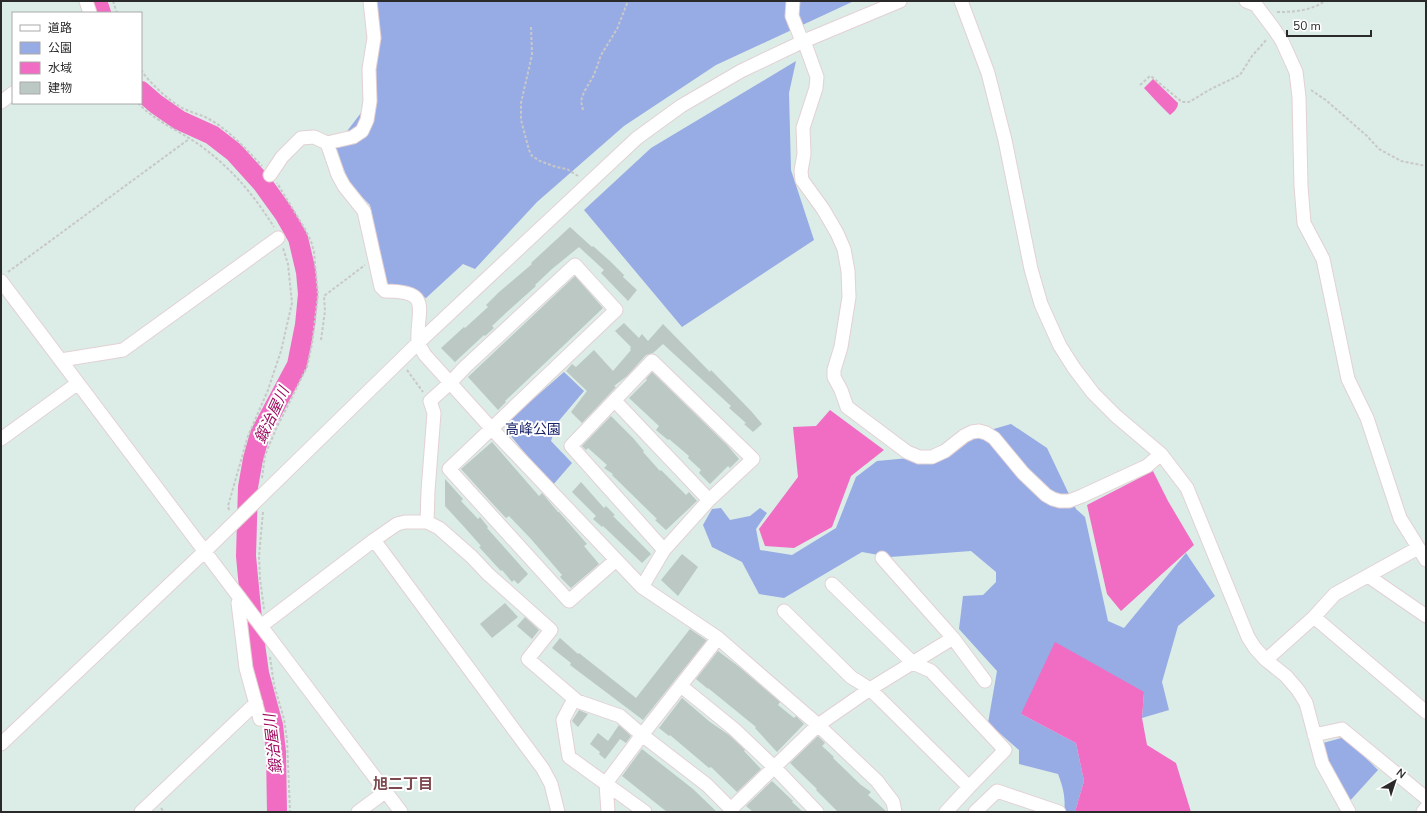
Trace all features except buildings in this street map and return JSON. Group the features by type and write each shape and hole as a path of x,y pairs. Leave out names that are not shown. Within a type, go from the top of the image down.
{"street":[{"path":"86,1 90,12"},
{"path":"270,175 282,157 301,138 314,137 326,143 353,137 362,130 367,120 370,101 369,69 374,38 370,1"},
{"path":"793,1 792,16 800,36 804,41 817,77 816,88 803,128 804,154 800,171 802,180 823,209 837,233 844,249 848,271 849,297 841,346 834,370 834,377 841,390 847,407 907,452 919,457 932,457 945,451 964,436 972,432 979,431 986,433 994,438 1023,473 1053,500 1069,501 1082,496 1147,466 1161,454"},
{"path":"1,744 205,551 399,360 637,138 681,106 741,71 804,41 900,1"},
{"path":"961,1 988,73 1005,140 1031,269 1041,304 1060,346 1093,393 1116,416 1161,454 1187,488 1248,637 1255,648 1266,660 1286,676 1298,690 1306,703 1322,763 1349,812"},
{"path":"1246,1 1256,5 1274,29 1282,41 1296,72 1299,97 1301,186 1304,223 1323,259 1348,379 1367,418 1400,518 1426,560"},
{"path":"1,102 12,94"},
{"path":"326,143 338,175 344,186 364,211 381,287 385,291 402,291 417,299 421,310 417,332 418,343 426,355 491,428 642,587 718,638 818,726 877,781 893,802 895,812"},
{"path":"61,360 123,350 278,238"},
{"path":"427,522 434,413 430,401 575,264 616,310 491,428 450,469 569,601 616,560"},
{"path":"4,277 78,383 242,600 262,624 270,638 401,812"},
{"path":"642,587 664,550 709,500 753,459 652,361 571,446 664,550"},
{"path":"1,439 78,383"},
{"path":"615,401 709,500"},
{"path":"262,624 397,524 427,522 439,528 551,630 528,659 577,701 620,716 642,735 707,785 732,811 818,726 870,689 953,638"},
{"path":"374,540 543,769 551,784 558,812"},
{"path":"1266,660 1314,617 1335,594 1418,548"},
{"path":"882,558 953,638 985,681"},
{"path":"1368,576 1426,616"},
{"path":"832,584 913,663 931,671 1005,750 946,812"},
{"path":"242,600 238,603 239,621 246,668 260,719"},
{"path":"784,611 851,678 870,689 969,787"},
{"path":"1314,617 1426,712"},
{"path":"608,812 606,783 718,638"},
{"path":"681,686 734,729 775,768 817,812"},
{"path":"574,698 563,720 569,757 645,812"},
{"path":"141,812 256,703"},
{"path":"1314,735 1342,729 1426,798"},
{"path":"975,812 997,791 1060,811 1059,812"},
{"path":"358,812 385,792"},
{"path":"1423,812 1426,808"}],"path":[{"path":"113,1 116,12"},
{"path":"583,110 581,101 584,92 594,75 601,55 617,29 628,1"},
{"path":"1263,15 1267,12 1296,12 1307,10 1325,1"},
{"path":"531,27 532,55 521,103 521,120 529,150 532,156 556,167 567,169 588,185"},
{"path":"1140,85 1150,76 1182,102 1189,102 1240,75 1252,56 1274,29"},
{"path":"142,71 161,92 179,106 210,120 243,146 270,175 287,199 306,229 314,252 318,295 312,344 307,367 276,429 265,456 260,497 263,509 258,556 262,624"},
{"path":"1297,83 1305,86 1327,101 1367,136 1379,149 1401,161 1426,166"},
{"path":"139,104 160,122 200,146 227,167 240,180 274,227 288,264 292,303 281,351 268,390 248,436 228,506 236,521"},
{"path":"4,277 189,139"},
{"path":"322,340 325,311 324,296 371,260 375,260"},
{"path":"399,360 430,401"},
{"path":"270,638 268,643 274,686 284,719 287,740 290,812"}],"green space":[{"path":"369,1 854,1 716,65 624,126 537,202 475,269 463,264 426,298 387,286 370,205 350,185 335,147 370,101"},
{"path":"796,61 789,93 791,170 814,240 682,327 584,210 651,148"},
{"name":"高峰公園","path":"564,372 584,391 557,423 551,441 572,463 552,486 506,430 506,423"},
{"path":"1011,424 1047,448 1076,509 1085,517 1108,621 1124,628 1186,553 1215,596 1178,626 1162,682 1169,710 1142,718 1144,692 1021,714 1076,743 1084,781 1075,812 1064,812 1064,793 1058,774 1019,764 1019,750 988,723 997,671 959,629 963,596 983,595 996,582 996,572 971,551 890,557 862,552 784,598 759,594 742,562 712,547 703,525 712,509 721,508 730,520 750,516 760,508 767,513 756,529 760,550 792,555 836,528 856,477 877,461 909,458 934,459 973,435"},
{"path":"1345,737 1378,770 1347,804 1325,763 1323,743"}],"water":[{"path":"1153,79 1178,103 1176,110 1170,115 1144,88"},
{"path":"830,410 884,450 851,476 832,527 794,548 765,546 759,529 798,477 793,427 816,426"},
{"path":"1153,471 1168,501 1194,545 1121,611 1107,594 1087,505"},
{"path":"1055,642 1144,692 1142,718 1147,745 1176,763 1191,812 1075,812 1084,781 1076,743 1021,714"}],"waterway":[{"name":"鍛治屋川","path":"97,1 101,12"},
{"name":"鍛治屋川","path":"142,92 179,120 212,135 234,152 262,183 285,215 298,238 306,272 308,294 305,325 297,365 260,434 253,459 248,487 246,556 253,630 259,673 273,725 276,752 277,812"}],"district":[{"name":"旭二丁目","path":"403,784"}]}
